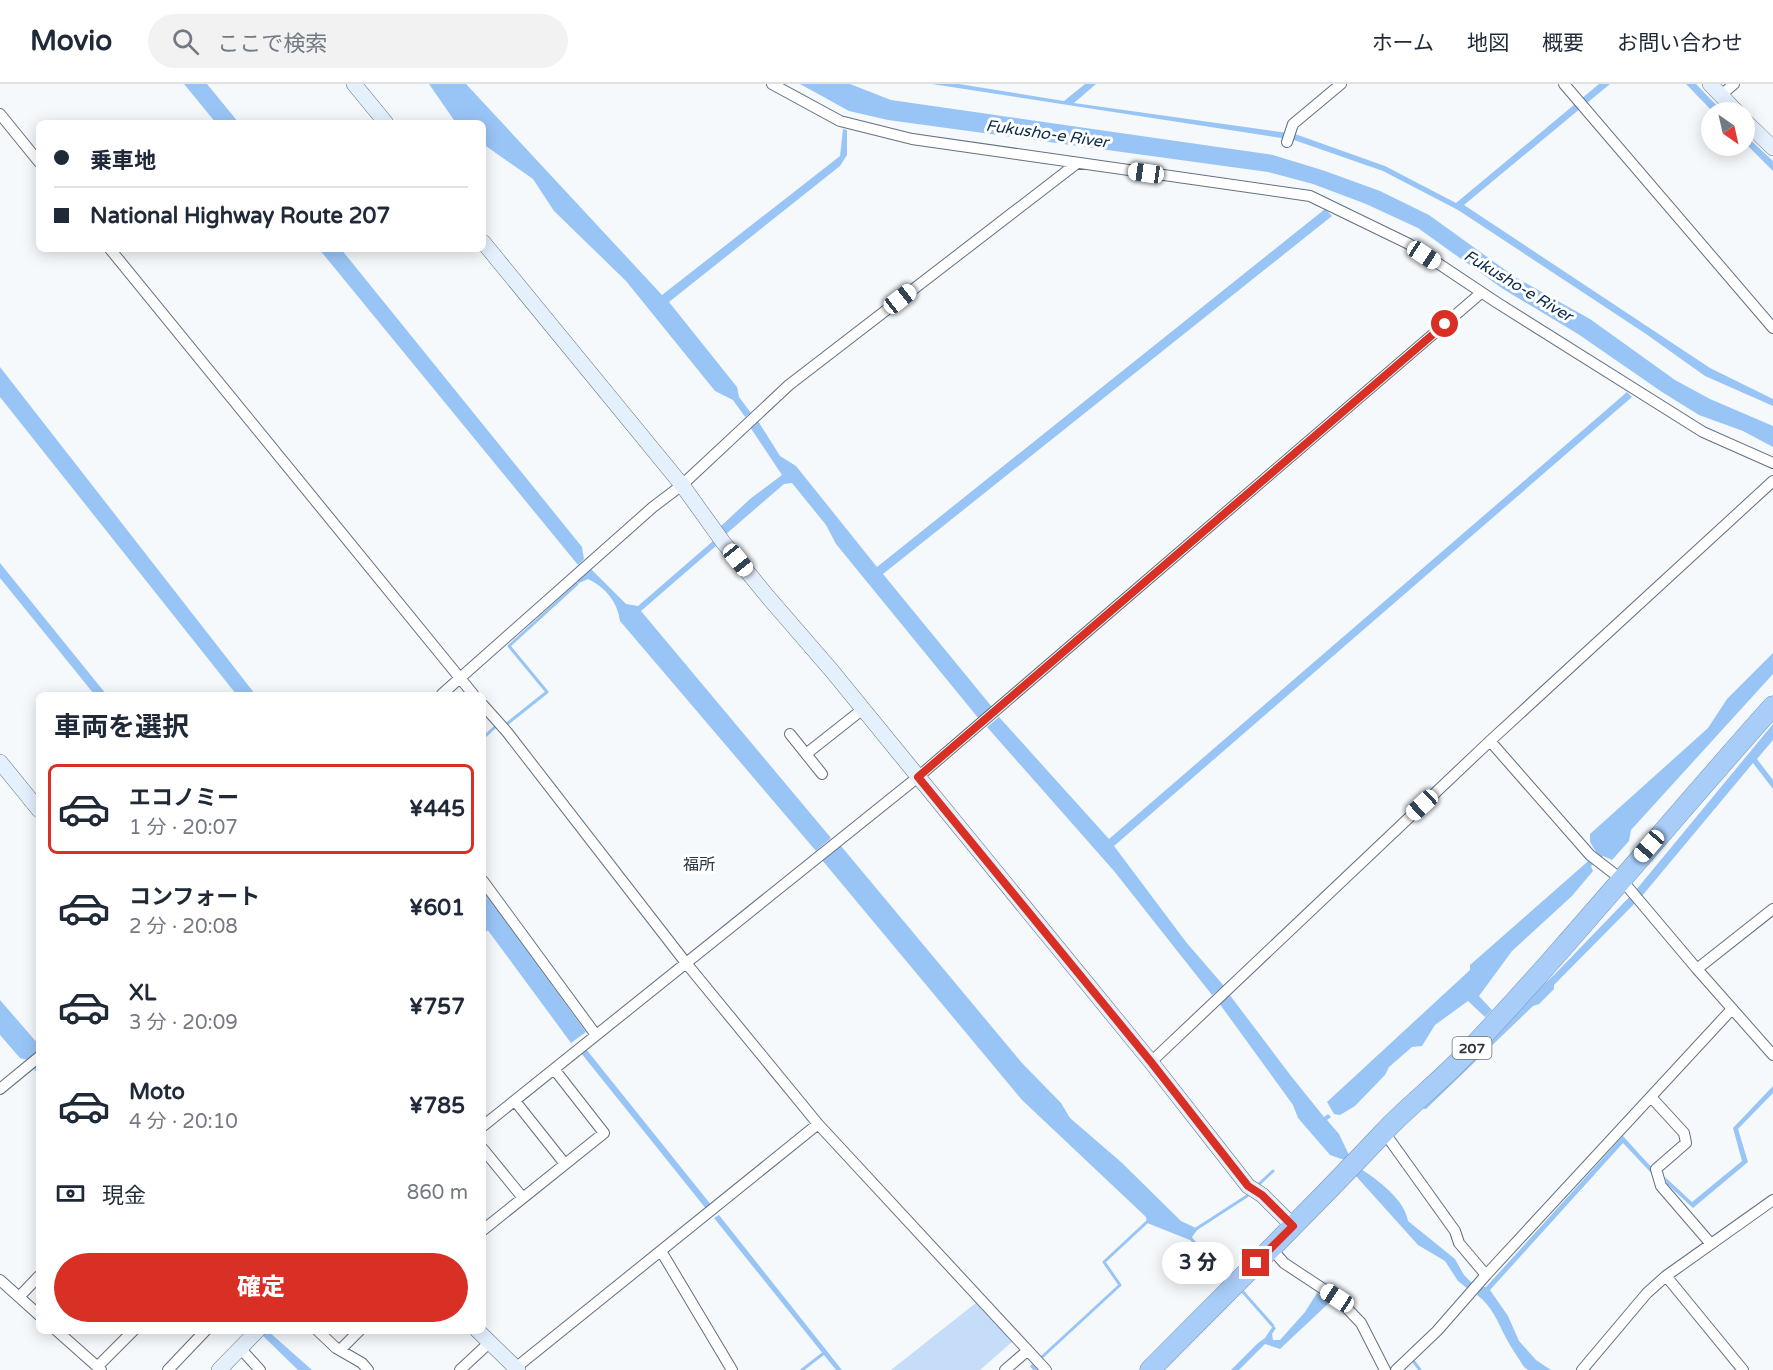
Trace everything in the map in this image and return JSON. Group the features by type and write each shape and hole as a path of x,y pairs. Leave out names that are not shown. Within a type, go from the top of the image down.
{"highway":[{"name":"207","path":"1150,1370 1384,1132 1477,1042 1625,884 1773,706"}],"street":[{"path":"354,84 384,120"},
{"path":"772,84 840,121 912,139 1310,196 1409,244 1481,293 1703,432 1773,463"},
{"path":"1287,142 1293,124 1341,84"},
{"path":"1564,84 1773,328"},
{"path":"1727,102 1715,90 1734,84"},
{"path":"0,114 36,158"},
{"path":"1755,131 1773,148"},
{"path":"444,692 653,507 682,485 789,385 1076,164"},
{"path":"486,246 682,485 730,551 863,708 1151,1062 1248,1186 1262,1195 1293,1226"},
{"path":"112,252 471,692"},
{"path":"486,1124 918,777 1481,293"},
{"path":"1151,1062 1490,741 1773,481"},
{"path":"486,708 507,732 686,963 818,1124 1046,1370"},
{"path":"806,754 863,708"},
{"path":"790,734 822,774"},
{"path":"1490,741 1590,855 1625,884 1773,1055"},
{"path":"0,762 36,806"},
{"path":"486,885 596,1035"},
{"path":"1697,969 1773,909"},
{"path":"1396,1370 1437,1331 1732,1009"},
{"path":"0,1089 36,1060"},
{"path":"486,1228 604,1133 554,1069"},
{"path":"1651,1097 1684,1133 1686,1143 1656,1168 1661,1186 1711,1244"},
{"path":"514,1101 565,1164"},
{"path":"481,1334 515,1369 818,1124"},
{"path":"1384,1132 1455,1231 1459,1243 1486,1275"},
{"path":"486,1153 523,1198"},
{"path":"1582,1370 1647,1293 1666,1276 1773,1200"},
{"path":"1271,1248 1284,1263 1346,1306 1361,1323 1385,1370"},
{"path":"661,1251 732,1370"},
{"path":"1666,1276 1743,1370"},
{"path":"19,1297 36,1279"},
{"path":"0,1280 36,1312"},
{"path":"61,1334 99,1369 130,1334"},
{"path":"168,1370 202,1334"},
{"path":"223,1368 254,1334"},
{"path":"322,1334 369,1370"},
{"path":"340,1350 356,1334"},
{"path":"460,1370 489,1343"},
{"path":"240,1348 260,1370"},
{"path":"1005,1370 1027,1351"}],"shaded area":[{"path":"982,1298 1019,1336 980,1370 891,1370"}],"water":[{"path":"184,84 207,84 237,120 214,120"},
{"path":"429,84 466,84 662,295 840,156 843,129 847,130 847,155 840,166 669,302 737,387 739,397 751,413 745,417 733,400 715,391 626,281 554,211 533,179 486,146 486,120 454,120"},
{"name":"Fukusho-e River","path":"800,84 850,84 891,100 1273,155 1380,191 1429,215 1515,277 1590,319 1675,380 1710,399 1773,426 1773,447 1743,431 1699,415 1578,334 1503,289 1418,228 1366,204 1313,184 1268,172 888,120 849,111"},
{"path":"932,84 959,84 1064,101 1085,84 1096,84 1074,103 1295,134 1385,166 1456,203 1599,84 1610,84 1464,205 1710,368 1773,399 1773,406 1705,376 1646,334 1458,210 1383,171 1294,140"},
{"path":"1686,84 1696,84 1713,102 1703,102"},
{"path":"1755,144 1773,161 1773,171 1755,153"},
{"path":"1325,209 1332,216 883,574 992,707 979,719 836,544 826,525 792,483 784,484 725,535 720,527 750,499 782,475 750,427 758,421 780,456 796,466 877,567"},
{"path":"321,252 343,252 582,547 584,559 578,565"},
{"path":"0,367 253,692 234,692 0,397"},
{"path":"1627,392 1632,397 1114,846 1186,942 1224,986 1212,995 1114,871 987,727 999,717 1109,839"},
{"path":"713,541 716,546 641,611 831,838 816,851 620,621 613,601 605,591 588,579 577,584 580,577 591,569 626,604 638,606"},
{"path":"0,563 104,692 92,692 0,578"},
{"path":"1773,653 1773,674 1631,830 1629,841 1612,860 1603,856 1591,866 1593,871 1572,896 1512,951 1479,996 1492,1010 1485,1017 1468,1001 1435,1025 1422,1046 1412,1047 1389,1067 1385,1075 1355,1106 1340,1115 1334,1114 1327,1102 1470,970 1470,965 1586,863 1596,852 1590,842 1590,834 1708,728 1727,699"},
{"path":"1773,724 1773,740 1757,759 1773,780 1773,789 1753,763 1642,896 1554,985 1554,989 1539,1004 1533,1006 1426,1109 1418,1108 1508,1017 1555,974 1636,890"},
{"path":"841,846 1022,1063 1061,1103 1070,1118 1121,1162 1181,1221 1198,1229 1192,1237 1195,1242 1147,1223 1146,1217 1022,1100 822,860"},
{"path":"486,895 586,1032 571,1043 487,929"},
{"path":"1229,994 1324,1117 1328,1114 1331,1117 1327,1120 1339,1134 1350,1157 1347,1161 1330,1155 1298,1118 1293,1105 1219,1003"},
{"path":"0,1000 36,1042 36,1072 27,1060 20,1058 0,1035"},
{"path":"586,1049 712,1206 707,1210 581,1053"},
{"path":"1773,1086 1773,1093 1738,1129 1748,1162 1693,1208 1667,1184 1665,1177 1692,1202 1742,1161 1733,1128"},
{"path":"1623,1136 1652,1168 1654,1176 1623,1143 1490,1290 1508,1316 1519,1341 1536,1360 1551,1370 1528,1370 1510,1345 1491,1309 1477,1295"},
{"path":"1361,1169 1396,1198 1406,1213 1408,1221 1455,1259 1464,1275 1472,1283 1468,1289 1458,1281 1445,1261 1418,1245 1355,1175"},
{"path":"719,1215 842,1370 836,1370 714,1218"},
{"path":"1317,1293 1330,1302 1280,1349 1265,1344 1239,1370 1231,1370 1265,1338 1273,1326 1276,1328 1272,1334 1273,1340 1280,1340 1305,1312"},
{"path":"261,1334 271,1334 312,1370 298,1370"}],"waterway":[{"path":"508,723 547,692 509,646 577,584"},
{"path":"486,735 495,727"},
{"path":"1258,1185 1273,1171"},
{"path":"1196,1229 1247,1196"},
{"path":"1042,1357 1120,1285 1104,1262 1148,1221"},
{"path":"1192,1240 1230,1276"},
{"path":"1243,1292 1273,1326"},
{"path":"802,1370 824,1353"},
{"path":"1414,1362 1420,1370"},
{"path":"1032,1366 1035,1370"}],"district":[{"name":"福所","path":"699,865"}],"route":[{"path":"1256,1263 1293,1226 1262,1195 1248,1186 1151,1062 918,777 1445,324"}]}
